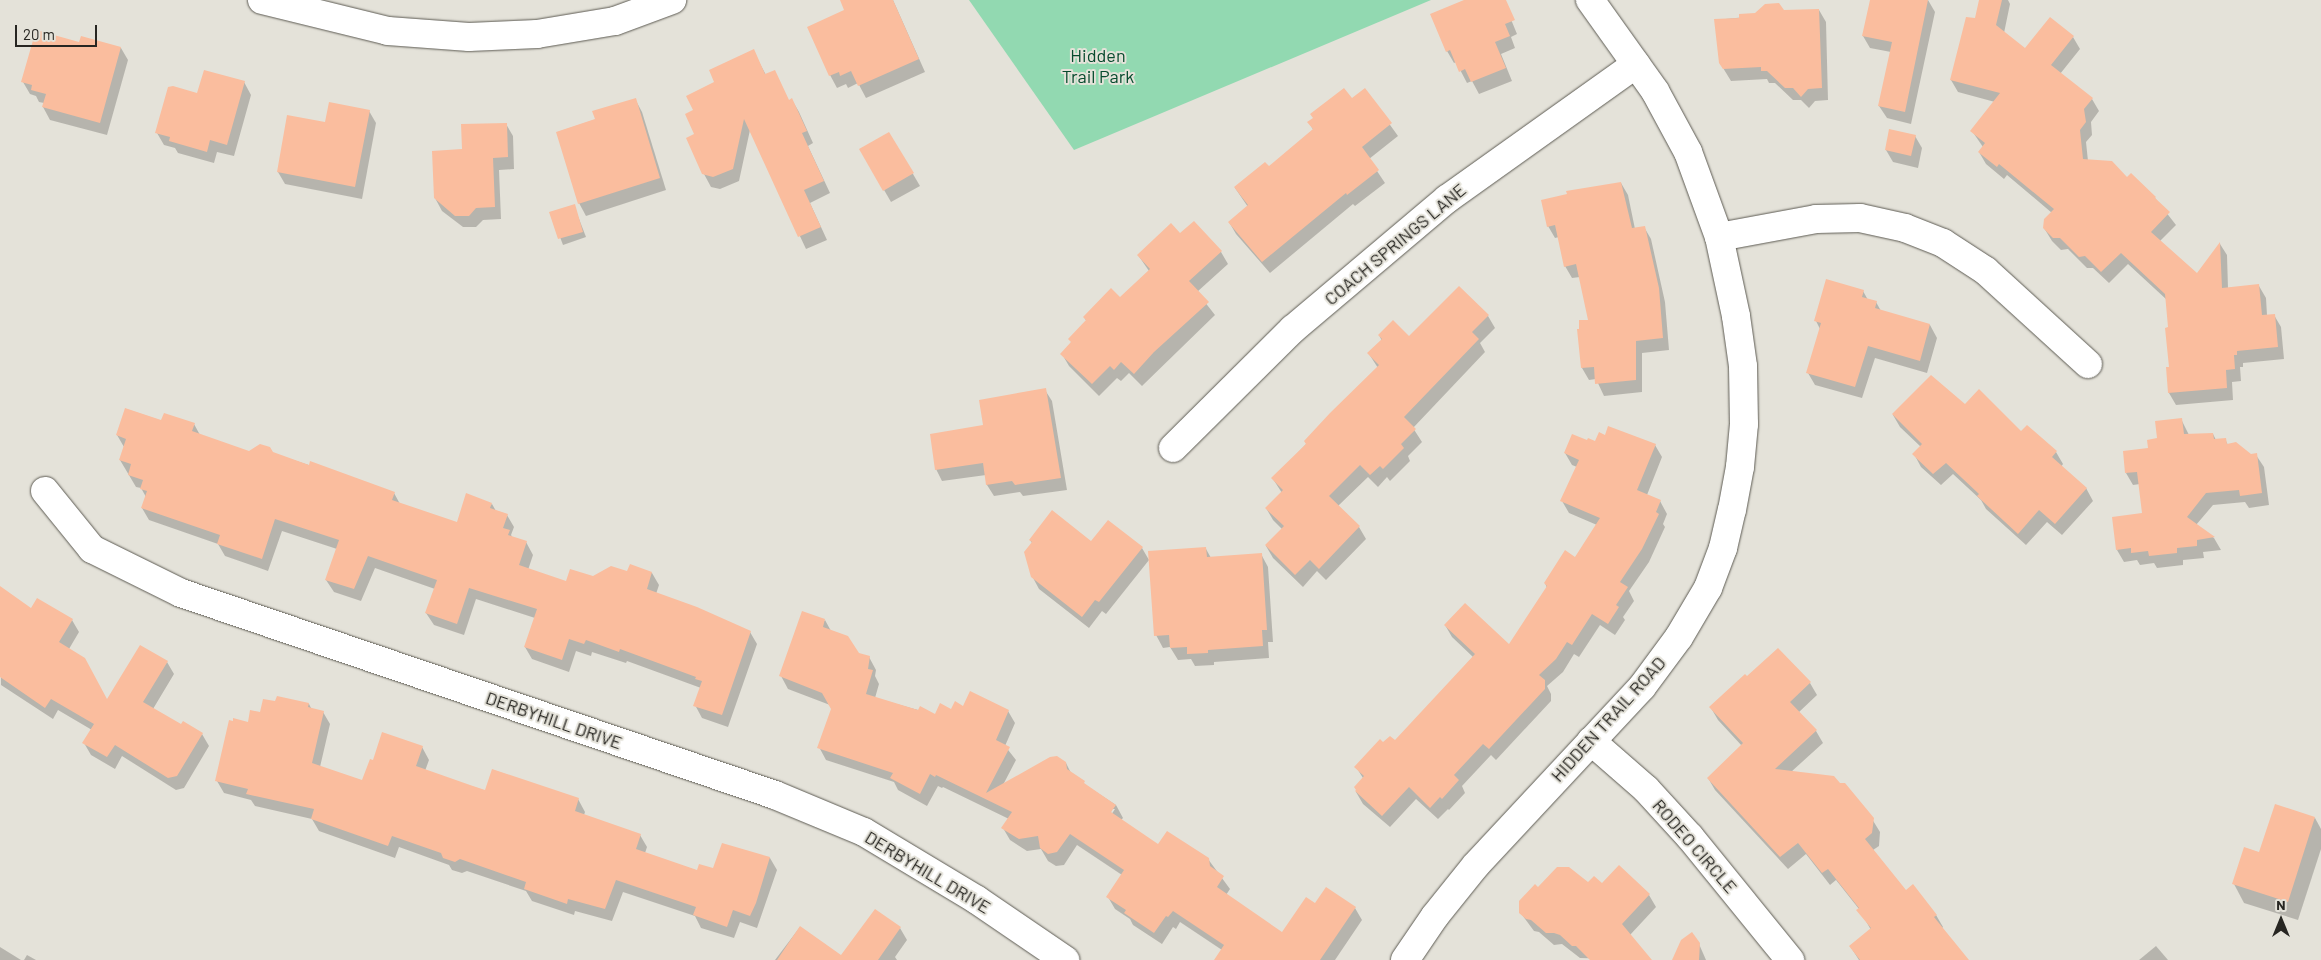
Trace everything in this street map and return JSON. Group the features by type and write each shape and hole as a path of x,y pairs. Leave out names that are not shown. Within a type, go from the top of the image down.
{"street":[{"path":"262,0 388,31 469,37 537,34 615,21 672,0"},
{"name":"HIDDEN TRAIL ROAD","path":"1405,960 1435,916 1476,865 1642,687 1679,637 1708,588 1723,548 1740,467 1744,424 1742,366 1736,316 1719,236 1688,152 1655,91 1590,0"},
{"name":"COACH SPRINGS LANE","path":"1173,448 1293,329 1447,199 1636,64"},
{"path":"1719,236 1816,219 1860,218 1905,228 1943,243 1986,271 2088,364"},
{"name":"DERBYHILL DRIVE","path":"46,491 92,549 181,593 775,795 864,832 977,900 1065,960"},
{"name":"RODEO CIRCLE","path":"1591,741 1646,789 1690,836 1790,960"}],"green space":[{"name":"Hidden Trail Park","path":"969,0 1431,0 1074,150"}],"building":[{"path":"840,0 893,0 919,59 858,86 851,71 840,76 839,72 829,76 807,27 844,10"},
{"path":"1464,0 1506,0 1515,20 1505,24 1510,36 1495,42 1506,68 1471,82 1465,69 1459,72 1450,50 1446,52 1430,14"},
{"path":"1870,0 1928,0 1905,112 1878,106 1892,42 1862,36"},
{"path":"1979,0 2002,0 1996,25 2025,48 2050,17 2074,36 2051,65 2093,98 2084,109 2086,122 2080,130 2083,159 2112,161 2127,177 2131,173 2156,197 2170,212 2151,232 2197,273 2220,242 2222,288 2259,284 2262,315 2275,314 2278,347 2237,351 2237,355 2234,355 2235,369 2226,370 2227,388 2168,393 2166,367 2169,367 2165,328 2168,327 2165,294 2121,253 2101,272 2085,256 2079,257 2060,238 2053,238 2043,228 2044,219 2054,209 1999,164 1997,167 1978,152 1985,143 1970,131 2000,93 1950,80 1966,17 1975,18"},
{"path":"1779,3 1784,10 1819,9 1822,88 1808,89 1801,97 1793,88 1785,88 1767,71 1761,71 1761,67 1723,69 1719,63 1714,19 1739,18 1739,14 1755,13 1765,4"},
{"path":"36,30 79,42 81,36 121,47 100,123 42,107 46,94 31,90 32,85 21,82"},
{"path":"754,49 765,74 775,70 789,100 792,98 807,131 802,133 824,181 804,190 821,227 798,237 744,119 733,169 713,177 702,174 686,138 694,134 685,114 693,110 686,96 714,82 709,70"},
{"path":"204,70 245,81 227,145 210,140 207,152 169,141 170,137 155,133 168,87 173,86 197,93"},
{"path":"1344,88 1352,98 1365,88 1392,123 1362,147 1379,170 1347,195 1346,193 1262,262 1228,222 1248,205 1234,187 1265,162 1269,166 1313,129 1307,122 1313,118 1310,114"},
{"path":"636,98 660,178 578,204 556,132 595,119 592,111"},
{"path":"329,102 370,110 355,187 277,172 287,115 325,122"},
{"path":"507,123 508,157 493,158 495,207 476,208 469,216 455,216 434,198 432,151 462,149 461,124"},
{"path":"1889,129 1916,135 1911,156 1885,150"},
{"path":"889,132 914,173 883,191 859,149"},
{"path":"1621,182 1632,228 1645,226 1659,288 1663,338 1636,341 1636,380 1595,384 1594,367 1581,368 1577,329 1579,329 1579,320 1588,320 1576,264 1564,267 1555,225 1547,227 1541,200 1567,194 1566,191"},
{"path":"575,204 583,232 558,239 549,212"},
{"path":"1194,221 1222,251 1189,281 1209,302 1154,352 1134,374 1121,362 1114,370 1110,366 1092,384 1060,354 1071,342 1068,339 1086,320 1083,317 1111,288 1120,297 1150,269 1137,255 1171,223 1180,233"},
{"path":"1826,279 1864,290 1862,297 1877,301 1875,308 1930,324 1920,361 1868,346 1855,387 1806,373 1821,323 1814,321"},
{"path":"1459,286 1489,315 1472,332 1479,339 1404,417 1416,429 1401,444 1404,448 1383,469 1380,466 1370,475 1360,465 1329,496 1360,526 1319,569 1310,560 1295,575 1265,545 1284,526 1265,508 1283,490 1271,478 1306,444 1304,441 1330,413 1379,365 1367,353 1382,339 1378,335 1393,320 1409,336"},
{"path":"1931,375 1965,404 1979,389 2021,431 2027,425 2057,451 2052,457 2087,488 2055,524 2039,510 2018,534 1977,496 1979,494 1946,463 1933,474 1912,454 1922,444 1892,414"},
{"path":"1046,388 1061,478 1015,485 1012,481 986,485 983,463 935,470 930,434 983,425 979,400"},
{"path":"125,408 161,420 164,413 195,423 192,431 249,451 260,444 270,447 273,452 309,465 310,461 395,492 392,500 457,522 466,493 492,503 490,508 508,514 503,528 510,530 508,535 527,541 519,565 566,581 570,569 593,576 611,566 627,571 630,564 652,572 647,589 697,607 751,631 722,715 693,706 702,681 695,679 696,677 620,649 619,652 586,640 584,644 569,639 562,660 524,647 537,609 469,588 457,624 425,613 437,580 368,556 354,589 325,580 339,540 275,519 262,559 217,544 220,535 141,508 147,491 140,489 143,480 128,475 131,464 119,460 126,439 116,435"},
{"path":"2182,418 2184,434 2213,433 2214,439 2226,438 2227,444 2236,442 2251,454 2257,453 2262,493 2240,496 2239,490 2206,493 2187,517 2215,537 2197,540 2197,546 2177,548 2177,553 2149,556 2148,551 2131,553 2131,548 2116,550 2112,517 2142,513 2137,472 2125,473 2123,451 2148,448 2147,440 2157,438 2155,421"},
{"path":"1608,426 1656,444 1637,490 1661,500 1656,512 1659,514 1642,549 1620,582 1628,587 1616,605 1619,607 1608,624 1592,614 1572,645 1567,642 1556,659 1539,675 1545,680 1545,689 1489,749 1483,744 1454,775 1459,780 1442,799 1440,797 1430,808 1409,787 1382,816 1355,791 1354,787 1364,776 1354,767 1380,739 1383,742 1390,736 1395,740 1475,654 1444,625 1465,603 1509,644 1547,586 1544,583 1565,550 1575,557 1600,518 1560,501 1579,460 1564,453 1572,434 1595,441 1599,432 1605,435"},
{"path":"1052,510 1091,541 1108,520 1143,547 1099,602 1095,600 1082,617 1031,577 1024,552 1032,542 1029,540"},
{"path":"1206,547 1207,557 1262,553 1267,630 1262,630 1263,646 1208,650 1208,653 1187,654 1187,647 1170,648 1169,635 1154,636 1148,551"},
{"path":"0,586 31,608 37,598 73,619 59,642 85,658 107,699 140,645 168,661 143,702 181,724 183,721 203,733 177,776 168,778 115,745 107,757 82,743 94,724 51,699 45,708 0,677"},
{"path":"802,611 825,619 823,627 848,636 859,653 870,656 868,669 873,670 866,694 918,710 920,706 935,714 940,703 951,709 955,701 963,706 970,691 1009,710 996,740 1010,747 986,793 1050,757 1057,756 1066,762 1067,769 1116,805 1111,812 1158,844 1167,831 1209,858 1210,866 1224,876 1217,887 1282,932 1306,897 1315,903 1326,887 1356,907 1320,960 1214,960 1224,945 1173,911 1168,917 1166,916 1154,933 1124,913 1126,910 1106,897 1124,870 1070,834 1057,852 1048,854 1040,848 1038,836 1019,839 1001,828 1012,812 936,775 935,777 930,774 920,794 890,778 893,773 817,748 831,709 822,693 779,676"},
{"path":"1778,648 1811,682 1790,702 1817,730 1775,769 1834,776 1840,783 1845,783 1874,818 1872,833 1865,839 1906,890 1913,884 1937,915 1934,917 1969,960 1860,960 1849,946 1871,928 1856,910 1859,908 1828,869 1822,873 1798,843 1780,857 1707,778 1743,743 1709,707 1745,674 1747,676"},
{"path":"277,696 309,703 308,707 324,711 312,763 362,780 370,759 373,760 382,732 423,746 416,766 470,785 485,790 492,769 579,798 575,811 641,834 636,849 697,870 699,864 713,868 722,843 770,857 756,903 750,916 733,910 727,927 693,915 696,907 616,880 605,909 568,899 567,904 524,889 526,882 460,859 455,862 443,858 441,853 392,836 388,846 311,819 314,809 246,794 248,789 215,781 229,720 233,721 233,718 248,722 250,710 260,712 263,699 275,701"},
{"path":"2275,804 2315,817 2288,902 2232,884 2244,847 2259,852"},
{"path":"1619,865 1650,894 1622,924 1652,960 1590,960 1576,946 1572,946 1560,935 1546,933 1531,920 1526,919 1519,913 1519,901 1535,884 1538,887 1557,867 1569,867 1588,882 1594,876 1602,883"},
{"path":"875,909 901,927 878,960 777,960 800,926 841,955"},
{"path":"1692,932 1700,943 1699,960 1672,960 1681,940"}]}
